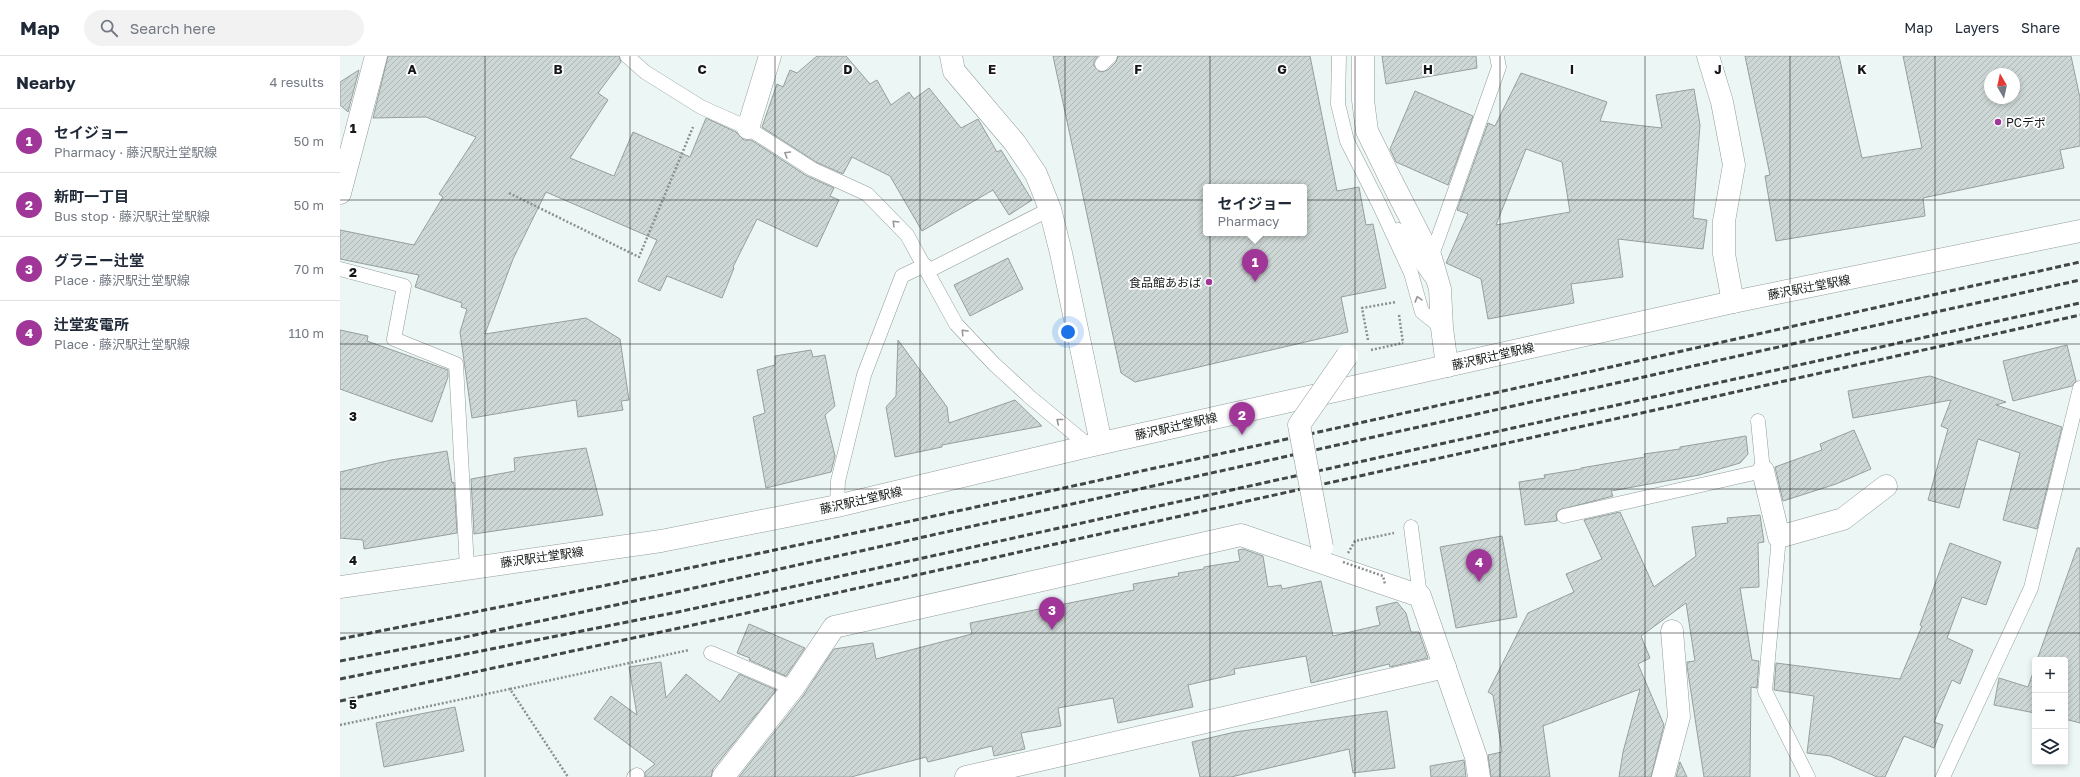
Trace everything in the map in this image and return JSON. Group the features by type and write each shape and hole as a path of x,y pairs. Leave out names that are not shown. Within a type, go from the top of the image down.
{"street":[{"path":"340,193 376,56"},
{"path":"748,128 770,56"},
{"path":"951,56 954,71 1015,143 1036,174 1050,209 1061,252 1095,444"},
{"path":"1363,56 1363,100 1368,130 1389,176 1431,258 1440,289 1442,328 1447,366"},
{"path":"1708,56 1722,102 1734,165 1724,222 1724,254 1733,302"},
{"name":"藤沢駅辻堂駅線","path":"340,587 661,541 837,506 1095,444 1733,302 2080,231"},
{"path":"1322,547 1299,426 1347,356"},
{"path":"1763,471 1779,537 1843,519 1886,486"},
{"path":"723,777 793,688 834,627 1241,535 1420,596 1476,757 1479,777"},
{"path":"1663,777 1679,717 1672,631"},
{"path":"966,777 1008,772 1445,667"}],"lane":[{"path":"627,56 645,72 701,107 748,128 812,169 867,194 907,234 956,324 994,364 1031,398 1095,444"},
{"path":"1339,56 1338,104 1347,141 1379,204 1411,274 1422,312 1442,328"},
{"path":"1431,258 1499,67 1497,57"},
{"path":"1379,204 1440,289"},
{"path":"837,506 838,482 864,375 902,276 926,268 1050,209"},
{"path":"340,269 404,286 394,339 456,364 467,568"},
{"path":"1943,777 2031,588 2080,388"},
{"path":"1564,516 1763,471 1758,421"},
{"path":"1411,527 1420,596"},
{"path":"1779,537 1765,691 1808,777"},
{"path":"711,653 793,688"}],"path":[{"path":"509,192 639,257 701,107"},
{"path":"1347,356 1354,354 1368,351 1375,349 1403,342 1396,302 1362,308 1368,338 1369,345 1370,352"},
{"path":"1385,584 1383,576 1342,562 1355,541 1394,532"},
{"path":"340,725 510,690 696,649 711,653"},
{"path":"510,690 568,777"}],"building":[{"path":"388,56 619,56 621,62 598,93 608,100 570,158 614,176 633,132 690,157 706,118 736,132 744,140 751,140 807,176 834,188 830,196 839,200 817,247 757,219 733,267 734,268 722,298 667,276 660,291 638,281 657,240 546,192 513,259 485,334 586,318 620,339 629,400 621,401 623,410 578,417 576,400 472,418 460,332 467,309 461,307 462,303 415,287 419,275 340,259 340,230 414,245 443,197 439,194 476,137 426,117 373,118"},
{"path":"817,56 846,56 870,84 877,80 891,105 909,92 914,99 929,88 961,128 978,119 997,152 1001,150 1032,200 1009,215 993,190 922,231 890,176 852,157 843,174 816,162 762,127 777,84 783,87 790,70 797,73"},
{"path":"1053,56 1098,56 1094,61 1094,66 1100,72 1108,70 1116,62 1118,56 1310,56 1337,191 1359,187 1366,225 1373,224 1386,288 1341,297 1348,332 1135,382 1121,373"},
{"path":"1382,56 1476,56 1477,68 1386,84"},
{"path":"1745,56 1839,56 1862,158 1922,148 1903,56 2071,56 2080,98 2080,146 2060,150 2064,168 1923,198 1925,216 1776,241 1765,176 1770,175"},
{"path":"359,70 348,112 340,105 340,82"},
{"path":"1521,73 1607,102 1600,121 1662,128 1656,95 1694,89 1700,125 1693,218 1707,220 1703,249 1618,239 1623,277 1571,284 1574,303 1488,319 1481,279 1446,263 1468,214 1457,210 1488,123 1495,126","holes":["1526,149 1562,162 1570,212 1496,225"]},
{"path":"1415,91 1473,116 1448,185 1396,162 1390,149"},
{"path":"1008,258 1023,289 970,316 954,285"},
{"path":"340,330 368,336 367,341 448,370 448,377 432,422 340,389"},
{"path":"898,340 947,407 949,423 1015,400 1042,426 942,445 942,447 895,457 886,407 896,396"},
{"path":"2067,345 2076,381 2072,386 2013,401 2003,361"},
{"path":"811,350 813,357 825,355 835,406 825,415 835,456 831,472 766,488 753,417 765,413 757,370 775,365 775,356"},
{"path":"1930,376 2006,402 1996,405 2062,427 2037,529 2003,520 2020,453 1978,439 1959,508 1928,500 1948,429 1941,426 1951,400 1853,418 1848,391"},
{"path":"1854,430 1871,469 1836,484 1783,501 1775,467 1822,450 1820,444"},
{"path":"1746,436 1748,454 1740,463 1699,475 1611,491 1613,496 1559,510 1556,514 1557,521 1525,525 1519,482 1545,478 1544,475 1645,457 1644,454 1680,449 1680,447"},
{"path":"586,448 603,515 474,534 471,479 515,471 514,458"},
{"path":"447,451 452,483 454,482 457,533 364,549 363,540 340,538 340,472 391,460"},
{"path":"1620,512 1654,587 1696,556 1692,527 1728,523 1727,518 1760,515 1764,542 1758,543 1759,587 1740,588 1752,660 1759,661 1757,688 1751,687 1750,777 1704,777 1687,666 1687,662 1695,661 1686,603 1641,636 1650,658 1638,664 1664,725 1651,777 1619,777 1623,752 1640,689 1543,726 1550,777 1491,777 1488,755 1502,752 1493,695 1488,692 1528,613 1574,592 1566,574 1602,559 1584,520"},
{"path":"1502,536 1517,617 1456,628 1440,547"},
{"path":"1950,543 2001,562 1986,605 1962,597 1947,638 1973,650 1960,684 1952,680 1934,722 1943,725 1934,748 1904,736 1885,777 1877,777 1830,756 1807,753 1814,696 1774,690 1776,663 1900,679 1922,626 1920,625"},
{"path":"2077,548 2080,548 2080,723 2068,720 2068,657 2038,657"},
{"path":"1243,549 1263,556 1268,587 1281,585 1282,589 1321,581 1333,636 1380,625 1376,607 1397,602 1406,613 1411,632 1419,632 1428,658 1390,667 1389,664 1311,683 1306,656 1234,669 1235,674 1188,685 1193,707 1118,723 1113,698 1058,708 1061,726 1021,733 1025,749 994,756 992,746 928,762 926,757 851,777 739,777 803,696 834,649 873,643 876,659 972,634 970,623 1134,590 1133,584 1179,576 1178,573 1240,561 1238,550"},
{"path":"749,624 805,648 786,676 749,660 750,658 737,653"},
{"path":"661,662 666,698 686,674 720,702 739,674 776,690 713,769 711,777 645,777 645,772 655,764 594,719 611,696 637,715 629,667"},
{"path":"2032,676 2032,712 1994,705 1999,678 2028,687"},
{"path":"455,707 464,751 384,767 376,723"},
{"path":"1387,711 1395,768 1353,773 1349,749 1231,777 1200,777 1192,742 1235,732"},
{"path":"1464,760 1466,777 1431,777 1430,766"},
{"path":"1680,762 1687,777 1676,777"}],"railway":[{"path":"340,639 776,550 1211,456 2080,262"},
{"path":"340,661 456,639 667,594 2080,280"},
{"path":"340,679 678,612 2080,303"},
{"path":"340,701 675,629 2080,315"}],"place":[{"name":"PCデポ","path":"1998,122"},
{"name":"食品館あおば","path":"1209,282"},
{"name":"セイジョー","path":"1255,282"},
{"name":"新町一丁目","path":"1242,435"},
{"name":"辻堂変電所","path":"1479,582"},
{"name":"グラニー辻堂","path":"1052,630"}]}
